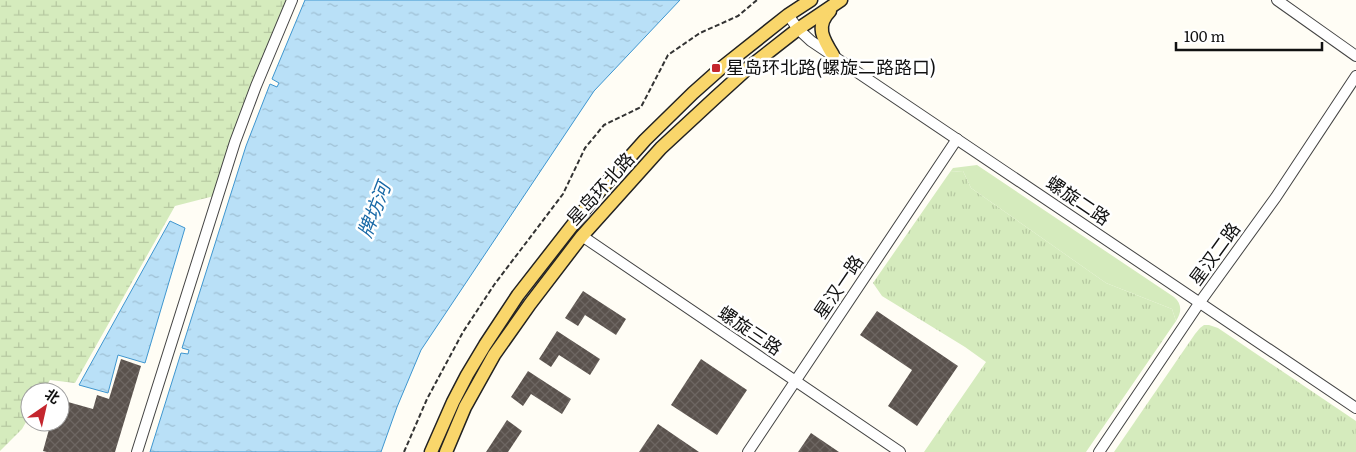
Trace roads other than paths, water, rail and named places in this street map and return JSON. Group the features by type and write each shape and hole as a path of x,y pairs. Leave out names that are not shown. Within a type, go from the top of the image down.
{"main road":[{"name":"星岛环北路","path":"431,452 453,402 485,345 518,295 596,195 645,140 693,93 788,15 811,0"},
{"name":"星岛环北路","path":"446,452 465,407 494,355 582,236 661,148 747,69 798,29 841,0"},
{"path":"833,55 824,41 822,22 841,0"}],"street":[{"path":"138,452 235,142 292,0"},
{"path":"1277,0 1356,56"},
{"name":"螺旋二路","path":"788,15 798,29 811,41 1356,408"},
{"name":"星汉二路","path":"1100,452 1200,302 1272,203 1356,76"},
{"name":"星汉一路","path":"748,452 958,140"},
{"name":"螺旋三路","path":"582,236 900,452"}],"water":[{"name":"牌坊河","path":"305,0 680,0 594,91 421,350 397,407 381,452 150,452 181,353 188,354 189,350 182,348 246,146 270,84 277,87 279,83 272,79"},
{"path":"170,221 185,228 145,363 118,355 108,393 79,385"}],"place":[{"name":"星岛环北路(螺旋二路路口)","path":"716,68"}]}
